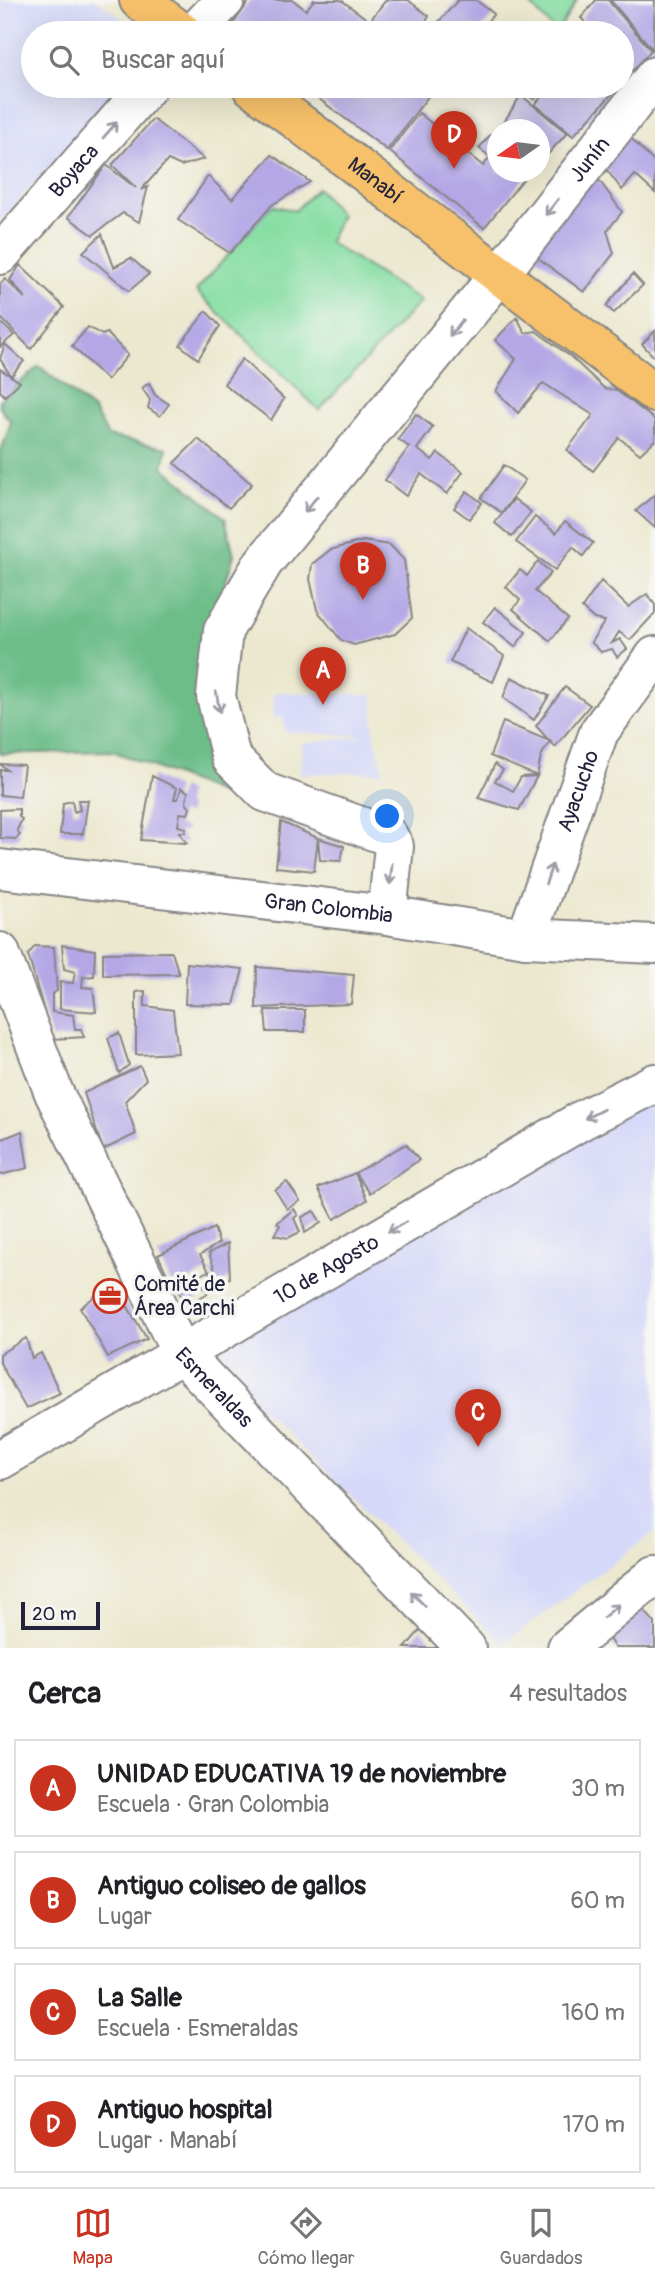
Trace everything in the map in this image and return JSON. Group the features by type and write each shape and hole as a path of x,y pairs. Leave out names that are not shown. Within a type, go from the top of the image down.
{"main road":[{"path":"139,0 167,21"},
{"name":"Manabí","path":"267,98 655,393"}],"street":[{"path":"205,21 225,0"},
{"name":"Junín","path":"387,915 394,846 388,835 265,792 231,758 216,696 223,631 263,563 499,275 655,76"},
{"name":"Boyaca","path":"0,255 137,98"},
{"name":"Ayacucho","path":"526,938 599,732 655,656"},
{"name":"Gran Colombia","path":"0,869 387,915 526,938 655,944"},
{"name":"Esmeraldas","path":"0,952 54,1093 181,1353 466,1648"},
{"name":"10 de Agosto","path":"0,1460 582,1120 655,1083"},
{"path":"567,1648 655,1575"}],"shaded area":[{"path":"0,0 97,0 125,21 21,21 21,98 111,98 0,221"},
{"path":"275,692 373,695 374,736 384,772 300,774 302,743 367,736 286,732 282,716 272,719"},
{"path":"655,1093 655,1532 503,1644 214,1362 218,1344"}],"green space":[{"path":"526,0 577,0 564,21 546,21"},
{"path":"317,188 341,215 329,242 421,301 319,410 196,291 272,205 295,211"},
{"path":"39,366 94,411 108,436 167,448 163,467 225,518 234,555 204,651 261,809 113,751 0,754 0,454 11,422 0,408 0,400"}],"building":[{"path":"250,0 293,0 306,10 314,0 341,0 370,21 235,21"},
{"path":"386,0 408,0 429,16 426,21 376,21 372,18"},
{"path":"458,0 476,0 494,14 488,21 440,21"},
{"path":"596,0 608,0 626,21 584,21 581,18"},
{"path":"610,0 655,0 653,50 634,28 634,21 628,21"},
{"path":"634,30 651,50 634,70"},
{"path":"318,98 427,98 387,150"},
{"path":"519,98 525,98 567,133 550,152 550,119 506,119"},
{"path":"541,98 608,98 573,136 535,104"},
{"path":"419,113 483,166 487,161 487,182 521,182 484,228 389,151"},
{"path":"153,119 204,159 181,166 168,160 141,190 148,187 139,222 123,213 93,235 68,217 106,165 136,188 112,165"},
{"path":"624,131 655,163 655,193 635,175 622,190 600,161"},
{"path":"487,139 487,155 479,148"},
{"path":"272,155 310,182 272,205 230,253 178,220 208,176 232,199"},
{"path":"594,173 622,212 607,231 614,253 584,292 530,252"},
{"path":"102,234 114,267 131,258 149,274 129,291 83,252"},
{"path":"20,265 64,307 31,349 0,317 0,284 5,279 25,298 10,280"},
{"path":"633,274 643,285 614,313 606,306"},
{"path":"206,311 220,326 198,359 180,345"},
{"path":"517,317 525,333 536,331 571,357 605,389 616,390 655,420 655,440 640,454 619,438 593,471 567,450 593,415 543,383 518,413 496,391 516,359 495,340"},
{"path":"0,322 14,335 0,347"},
{"path":"88,327 102,335 107,333 128,355 107,380 72,346"},
{"path":"655,331 655,358 642,344"},
{"path":"5,344 24,361 11,376 0,359"},
{"path":"242,359 284,399 271,420 224,384"},
{"path":"0,369 20,382 5,396 0,391"},
{"path":"149,383 155,395 169,404 160,416 148,408 150,400 142,388"},
{"path":"416,414 433,427 417,449 432,460 438,453 463,472 447,494 421,474 406,496 385,480 409,447 398,439"},
{"path":"198,439 252,484 229,508 174,463"},
{"path":"504,465 525,480 502,513 481,498"},
{"path":"467,491 482,503 469,519 454,508"},
{"path":"655,494 655,528 636,511"},
{"path":"514,499 531,512 512,537 495,523"},
{"path":"535,517 556,533 565,521 593,543 583,556 573,547 555,570 516,542"},
{"path":"363,541 390,545 404,560 412,618 395,634 354,645 341,640 317,610 310,579 312,564 330,550"},
{"path":"538,561 551,573 535,591 568,619 550,641 513,609 520,600 506,587 520,570 527,576"},
{"path":"601,581 628,607 647,594 655,605 655,613 630,640 619,632 612,643 620,639 627,649 617,657 612,649 601,652 591,642 605,621 594,619 582,608"},
{"path":"495,607 526,632 515,647 483,622"},
{"path":"466,628 504,656 493,682 450,662"},
{"path":"511,677 549,696 534,720 503,698"},
{"path":"565,687 590,705 555,747 536,726"},
{"path":"503,722 550,741 541,756 537,776 490,756"},
{"path":"0,764 24,765 20,797 0,795 0,770 7,770"},
{"path":"495,764 503,770 495,781 513,791 521,777 537,776 519,810 478,798"},
{"path":"152,776 177,788 174,799 178,799 181,788 188,792 186,803 190,808 188,814 180,813 178,826 186,828 185,832 179,832 187,843 141,840"},
{"path":"78,800 88,800 83,834 60,834 63,803 72,801 74,812 80,810"},
{"path":"19,809 19,817 22,819 17,830 20,835 16,839 0,838 0,810"},
{"path":"281,822 318,838 314,871 276,867"},
{"path":"318,838 344,846 341,861 320,860"},
{"path":"62,945 95,950 94,976 83,977 82,987 93,988 96,1012 60,1009 60,982 73,983 75,972 64,969"},
{"path":"35,946 54,947 57,991 52,994 52,1012 73,1015 75,1029 81,1029 84,1037 52,1039 28,955"},
{"path":"172,952 179,974 103,975 103,953"},
{"path":"187,963 243,969 234,1005 185,1004"},
{"path":"257,967 354,975 351,1004 256,1008"},
{"path":"145,991 145,1006 173,1010 178,1053 136,1055 136,992"},
{"path":"265,1010 305,1010 305,1032 267,1032"},
{"path":"119,1033 129,1065 119,1073 108,1038"},
{"path":"140,1066 146,1079 125,1101 136,1134 103,1150 84,1093"},
{"path":"22,1131 28,1168 0,1175 0,1140"},
{"path":"406,1144 419,1160 370,1193 355,1173"},
{"path":"355,1173 367,1200 334,1219 318,1188"},
{"path":"287,1182 300,1201 287,1209 275,1190"},
{"path":"294,1209 298,1215 294,1218 300,1232 288,1238 274,1235 280,1225 277,1223"},
{"path":"314,1211 321,1223 305,1233 302,1217"},
{"path":"214,1228 219,1243 200,1255 209,1271 173,1287 158,1255"},
{"path":"228,1243 230,1278 217,1285 209,1271 215,1271 209,1253"},
{"path":"199,1279 208,1293 187,1305 179,1292"},
{"path":"113,1282 147,1339 108,1357 80,1308"},
{"path":"26,1338 32,1358 41,1353 60,1393 26,1409 0,1363 0,1354"},
{"path":"639,1604 655,1623 655,1648 615,1648 602,1628"},
{"path":"421,1629 439,1648 405,1648"}],"place":[{"name":"Antiguo hospital","path":"454,169"},
{"name":"Antiguo coliseo de gallos","path":"363,600"},
{"name":"UNIDAD EDUCATIVA 19 de noviembre","path":"323,705"},
{"name":"Comité de Área Carchi","path":"110,1296"},
{"name":"La Salle","path":"478,1447"}]}
